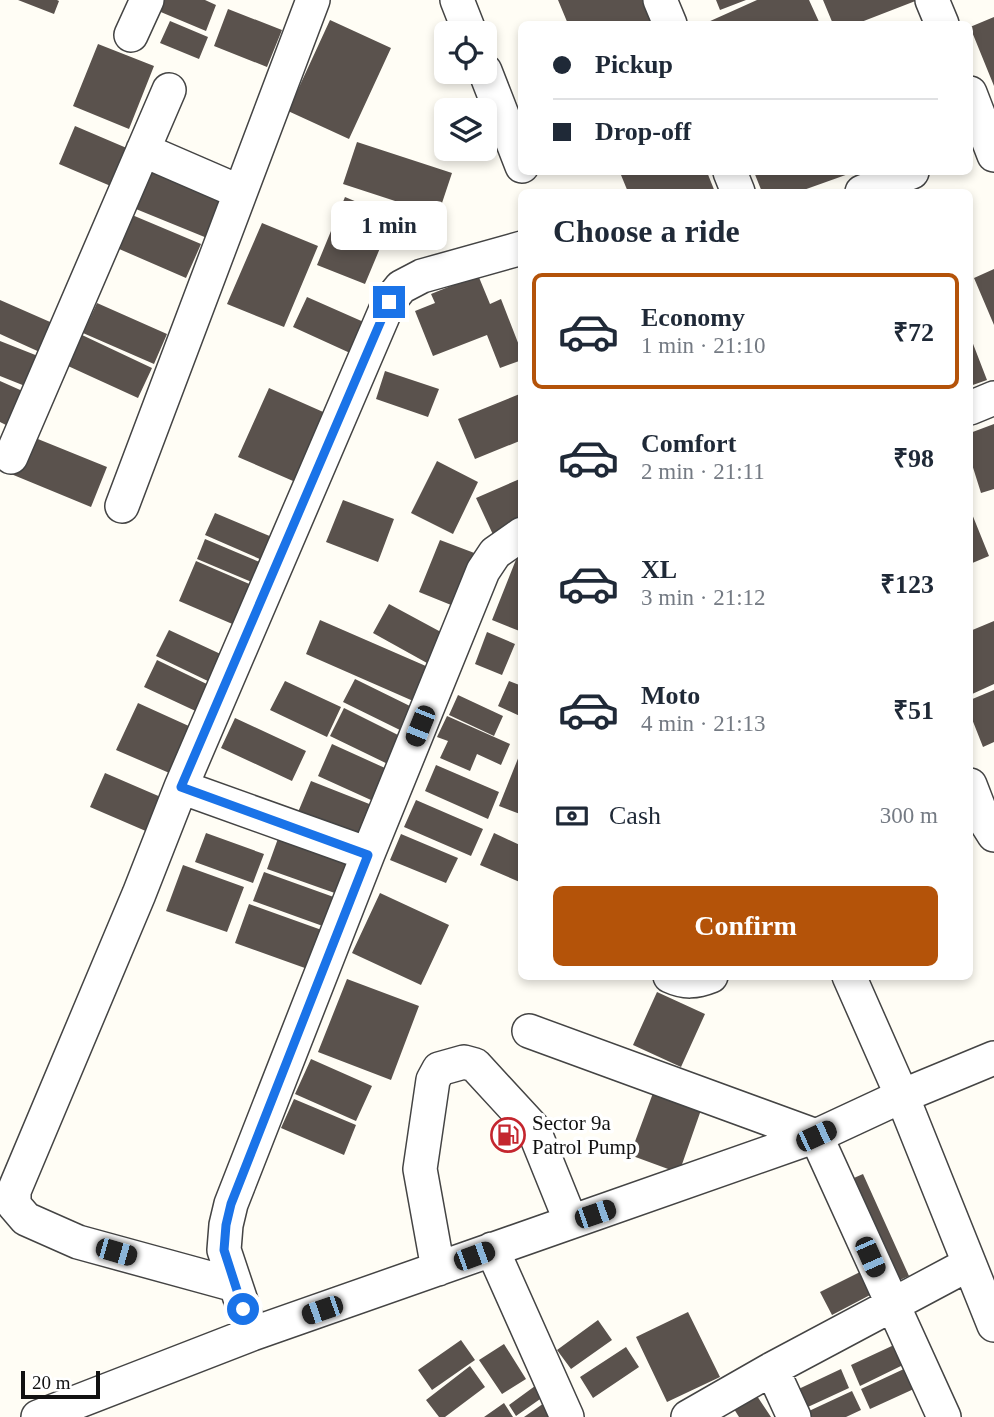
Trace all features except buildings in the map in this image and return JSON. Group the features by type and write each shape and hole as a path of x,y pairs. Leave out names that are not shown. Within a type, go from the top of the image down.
{"street":[{"path":"131,35 147,0"},
{"path":"122,506 313,0"},
{"path":"457,0 465,21"},
{"path":"660,0 669,21"},
{"path":"932,0 941,21"},
{"path":"490,84 518,156"},
{"path":"11,457 169,90"},
{"path":"973,103 986,145"},
{"path":"143,150 240,192"},
{"path":"870,189 904,175"},
{"path":"235,1285 78,1242 26,1219 14,1205 14,1191 181,787 389,302 401,286 422,276 518,249"},
{"path":"973,407 994,398"},
{"path":"252,1334 224,1250 231,1204 483,571 495,553 518,537"},
{"path":"181,787 368,855"},
{"path":"973,793 982,816 994,835"},
{"path":"677,980 701,980"},
{"path":"851,980 902,1096 994,1325"},
{"path":"529,1031 816,1136 944,1417"},
{"path":"38,1417 252,1334 816,1136 902,1096 994,1058"},
{"path":"438,1269 420,1169 433,1080 439,1069 469,1062 475,1065 533,1128 571,1222"},
{"path":"492,1249 567,1417"},
{"path":"688,1417 772,1368 969,1264"},
{"path":"772,1368 794,1417"}],"place":[{"name":"Sector 9a Patrol Pump","path":"508,1135"}],"route":[{"path":"243,1309 224,1250 231,1204 368,855 181,787 389,302"}]}
